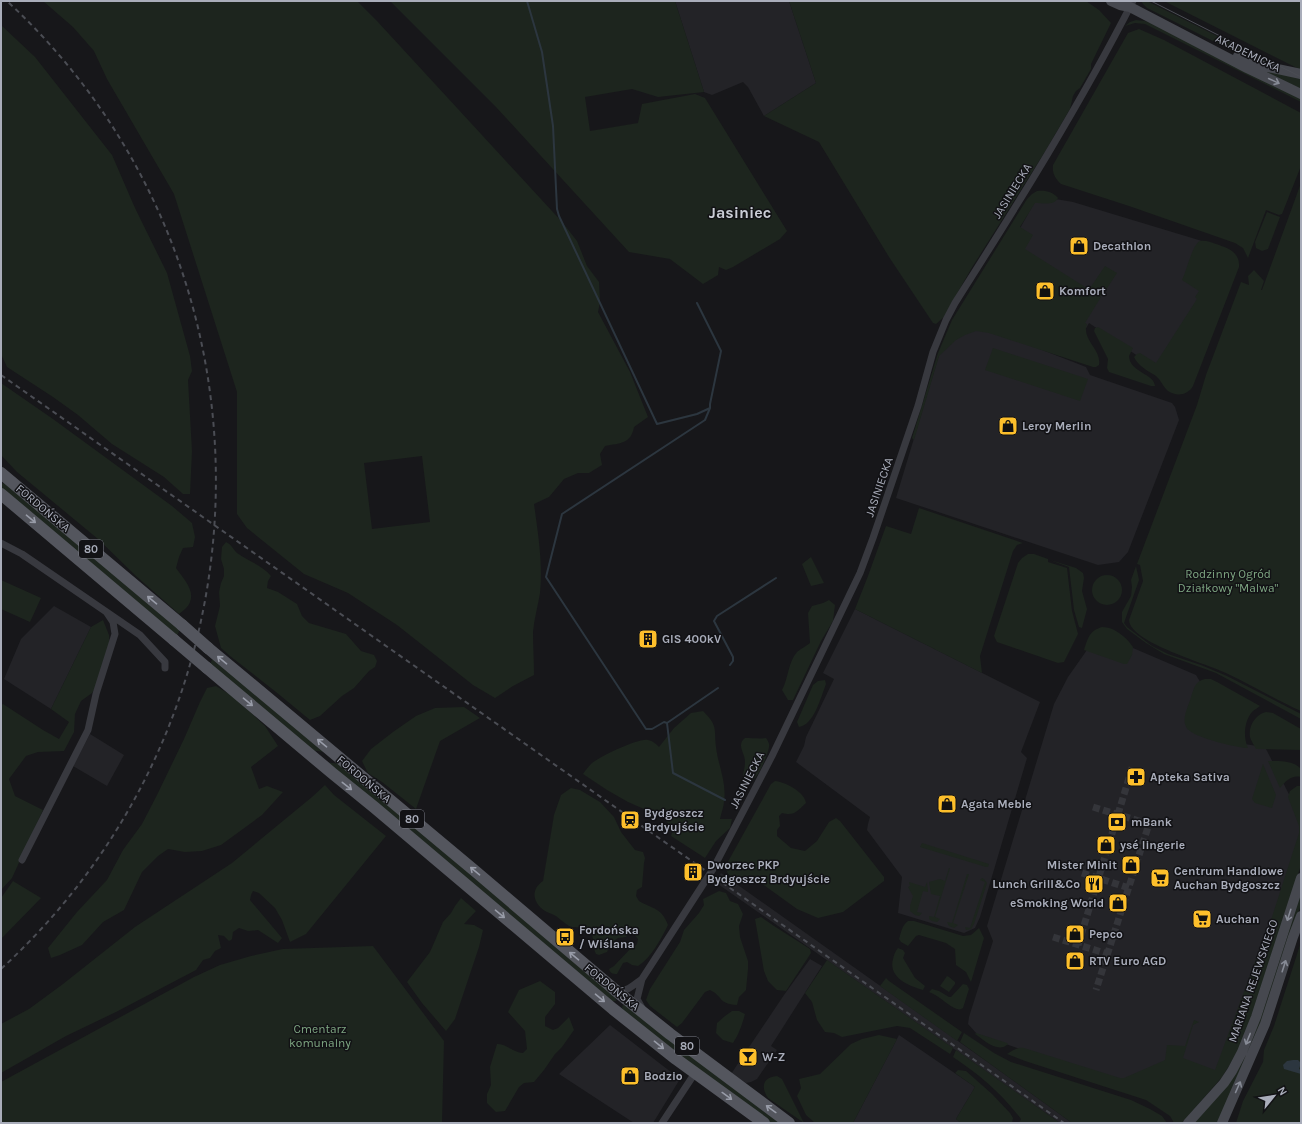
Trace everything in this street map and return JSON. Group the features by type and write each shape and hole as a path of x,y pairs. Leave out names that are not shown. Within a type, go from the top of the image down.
{"main road":[{"name":"FORDOŃSKA","path":"2,476 469,866 615,990 789,1123"},
{"name":"FORDOŃSKA","path":"1,494 607,1004 695,1073 764,1123"}],"street":[{"name":"AKADEMICKA","path":"1111,1 1120,5 1129,3 1184,35 1301,94"},
{"name":"JASINIECKA","path":"650,1018 639,1005 637,999 642,979 713,869 772,756 860,573 918,406 933,352 950,311 1034,178 1120,28 1129,3"},
{"name":"AKADEMICKA","path":"1184,35 1215,44 1259,65 1301,74"},
{"path":"1,543 22,554 140,635 165,662 165,668"},
{"path":"22,860 88,730 96,694 115,634 113,622 107,612"},
{"name":"MARIANA REJEWSKIEGO","path":"1188,1123 1224,1083 1242,1052 1256,1018 1301,878"},
{"name":"MARIANA REJEWSKIEGO","path":"1222,1123 1265,1024 1301,916"},
{"name":"JASINIECKA","path":"615,990 627,990 642,979"},
{"path":"662,1123 695,1073"}],"shaded area":[{"path":"675,1 789,1 816,83 764,116 748,87 743,82 712,95 704,92"},
{"name":"Leroy Merlin","path":"1038,196 1073,202 1202,241 1205,291 1157,369 1089,323 1071,355 988,329 1086,367 1090,375 1172,403 1175,407 1179,420 1128,552 1119,562 1098,565 896,498 940,352 1013,241"},
{"path":"54,606 91,627 51,709 4,679 21,639"},
{"path":"855,609 1040,702 1021,752 1027,758 980,917 975,928 964,933 898,913 902,877 867,830 870,817 796,762 804,746 806,737 834,679 823,673"},
{"name":"Centrum Handlowe Auchan Bydgoszcz","path":"1094,640 1126,645 1196,675 1237,743 1265,747 1301,818 1301,835 1267,943 1216,1073 1119,1083 977,1034 968,1024 993,941 987,926 1054,704 1068,677"},
{"path":"90,734 124,755 107,786 73,766"},
{"path":"721,873 1072,1123 1060,1123 715,882"},
{"path":"810,959 822,966 771,1046 777,1050 757,1079 746,1083 731,1074"},
{"path":"610,1025 680,1079 653,1123 634,1123 559,1074"},
{"path":"899,1035 975,1087 956,1119 961,1123 853,1123"},
{"path":"1298,1060 1301,1063 1299,1069 1301,1070 1301,1074 1284,1069 1283,1065 1287,1061"}],"green space":[{"path":"43,1 357,1 563,223 577,241 587,266 599,282 600,302 598,312 630,372 648,417 634,427 633,433 627,440 605,446 600,454 602,465 589,473 578,473 564,479 549,497 534,504 540,548 541,582 533,632 534,675 495,698 473,685 397,625 348,593 304,574 247,528 237,514 237,392 174,194 107,79 94,51 73,27","holes":["422,456 430,522 372,529 364,463"]},
{"path":"390,1 675,1 704,92 658,97 632,89 585,97 590,131 638,123 642,104 695,94 705,98 787,231 780,239 733,267 726,270 719,267 718,275 703,284 670,259 629,252 496,107"},
{"path":"789,1 1086,1 1099,10 1111,23 1091,64 1091,69 1080,88 1073,96 1070,109 971,269 944,317 936,324 933,323 889,257 819,142 764,116 816,83"},
{"path":"1141,1 1147,1 1277,66 1241,55 1147,8"},
{"path":"1164,1 1301,1 1301,70"},
{"path":"1136,20 1151,23 1301,98 1301,102 1145,24 1135,23 1125,26"},
{"path":"1,25 35,57 112,155 135,208 167,273 190,356 192,371 188,380 192,451 190,494 183,494 164,477 112,444 78,415 7,367 1,354"},
{"path":"1139,29 1164,40 1301,113 1301,166 1282,214 1279,215 1266,210 1248,258 1243,248 1235,243 1061,184 1054,175 1053,165 1128,33"},
{"path":"1245,62 1301,78 1301,89"},
{"name":"Rodzinny Ogród Działkowy \"Malwa\"","path":"1301,183 1301,711 1228,674 1156,645 1142,637 1133,629 1129,620 1143,581 1140,565 1137,564 1197,405 1206,375 1241,282 1249,285 1248,276 1254,270 1264,281 1262,290"},
{"name":"Komfort","path":"1037,191 1049,192 1058,198 1056,201 1051,203 1035,203 1020,227 1033,235 1025,249 1101,297 1085,323 1087,324 1086,329 1089,340 1098,354 1099,365 1093,367 989,333 976,331 965,335 956,340 939,356 914,440 912,438 938,353 952,320 1027,199"},
{"path":"1267,212 1280,217 1268,249 1262,251 1256,248 1255,242"},
{"path":"1200,241 1210,242 1232,251 1238,258 1239,267 1193,386 1185,393 1175,394 1168,391 1156,376 1141,366 1134,357 1140,353 1156,363 1197,299 1195,297 1199,291 1182,280 1192,252 1197,243"},
{"path":"1105,266 1117,273 1102,296 1090,288"},
{"path":"1098,327 1133,348 1129,356 1130,362 1137,370 1151,378 1155,386 1109,372 1107,368 1108,359 1094,331 1095,328"},
{"path":"993,348 1088,379 1080,401 985,370"},
{"path":"1,383 172,506 192,523 195,537 193,547 183,548 176,568 188,584 191,593 189,604 181,613 179,614 136,576 98,539 17,472 1,455"},
{"path":"3,483 180,629 177,636 1,490 1,485"},
{"path":"919,508 1023,543 1017,545 1013,551 980,656 982,673 855,609 886,526 911,534"},
{"path":"226,542 231,545 237,553 267,572 271,576 268,581 267,588 278,592 297,604 302,616 309,623 346,634 361,651 374,655 377,661 375,667 369,671 354,688 342,696 320,716 310,720 221,648 215,626 220,606 219,592 224,576 224,569 221,559 222,547"},
{"path":"1028,554 1034,554 1048,559 1048,562 1067,568 1072,611 1078,634 1064,662 1058,663 997,642 994,636 1018,563"},
{"path":"811,557 824,583 811,586 802,564"},
{"path":"1050,560 1076,568 1083,573 1084,578 1082,591 1087,609 1082,628 1079,627 1074,610 1069,567"},
{"path":"1136,566 1139,580 1124,623 1127,627 1152,646 1168,654 1201,665 1227,676 1301,714 1301,719 1216,673 1164,654 1146,643 1127,629 1122,622 1122,612 1131,596 1131,580"},
{"path":"1107,575 1118,579 1122,590 1118,601 1107,605 1096,601 1092,590 1096,579"},
{"path":"1,580 41,598 30,622 1,609"},
{"path":"829,600 835,605 833,621 821,641 793,700 788,700 782,690 790,666 797,652 810,643 808,613 812,606"},
{"path":"103,620 109,635 110,648 99,682 92,693 81,701 75,714 74,732 64,751 38,752 26,756 9,779 15,796 43,810 12,878 1,890 1,705 3,704 59,739 69,722 51,709 91,627"},
{"path":"1102,627 1107,627 1116,631 1133,647 1132,655 1127,664 1084,650 1092,633"},
{"path":"213,658 325,752 310,750 210,664"},
{"path":"1211,679 1260,706 1252,712 1247,720 1245,739 1248,748 1218,742 1194,734 1187,728 1185,724 1186,710 1195,685 1199,681"},
{"path":"825,680 826,684 813,716 804,725 799,727 797,722 813,685 818,681"},
{"path":"216,686 234,697 265,726 278,746 251,767 259,789 267,786 283,792 262,815 221,845 202,851 185,852 168,849 158,856 142,872 124,910 103,922 82,945 51,958 48,948 77,912 107,880 123,850 142,824 184,739 207,688"},
{"path":"464,707 480,718 440,741 416,809 368,773 362,761 371,749 416,716 435,708"},
{"path":"703,711 713,724 717,754 723,781 725,794 720,819 732,819 730,828 716,841 705,858 671,836 673,829 660,814 628,802 583,774 595,761 636,742 648,740 659,747 674,728 691,713"},
{"path":"1262,713 1273,713 1301,729 1301,750 1256,749 1250,737 1250,729 1256,718"},
{"path":"745,738 766,738 769,745 763,765 755,778 750,781 743,778 745,759 741,743"},
{"path":"1268,761 1294,764 1301,769 1301,777 1292,778 1280,788"},
{"path":"325,762 340,764 615,995 616,1001 609,1001"},
{"path":"1263,764 1276,795 1272,808 1255,803 1252,799"},
{"path":"775,781 784,783 794,788 802,795 806,803 793,814 782,813 779,816 780,826 777,830 777,836 791,848 805,851 817,841 829,822 836,818 840,821 884,877 884,881 843,912 818,918 797,909 761,883 751,879 733,878 728,874 725,867 771,784"},
{"path":"325,785 334,795 386,836 306,934 290,942 282,920 275,908 259,893 253,891 250,900 282,938 278,943 258,930 248,931 239,928 233,932 232,939 229,941 224,936 218,935 221,948 215,951 210,958 203,960 196,970 116,1012 66,1036 1,1073 1,1024 29,1009 135,927 232,863"},
{"path":"1297,786 1301,786 1301,865 1250,1023 1239,1050 1222,1077 1182,1123 1174,1123 1170,1116 1146,1100 1007,1054 1017,1048 1024,1048 1124,1078 1165,1060 1167,1045 1185,1046 1194,1020 1199,1022 1193,1025 1183,1058 1215,1070 1256,959 1264,942 1299,833 1299,826 1288,797 1290,791"},
{"path":"571,788 580,790 600,802 614,817 621,832 635,850 643,852 645,858 642,887 637,890 636,896 639,901 660,912 666,919 668,925 655,948 643,963 638,966 627,962 623,963 617,974 612,973 609,969 637,944 638,939 633,933 629,933 626,937 618,938 611,943 607,952 599,955 596,954 593,940 589,931 584,928 569,926 556,916 545,911 538,904 535,896 536,888 543,881 554,815 561,795"},
{"path":"922,843 989,864 988,867 920,847"},
{"path":"949,868 935,917 940,919 937,922 932,921 929,919 929,916 934,917 940,896 931,894 929,882 940,879 945,881"},
{"path":"967,874 969,874 953,923 958,925 954,928 949,926 947,922 952,923"},
{"path":"982,878 987,883 974,924 971,929 966,930 965,927 970,928 985,882 980,880"},
{"path":"13,881 41,898 1,939 1,898"},
{"path":"909,882 925,887 927,882 928,892 923,891 917,912 922,913 919,916 910,911 913,896 908,887 910,886"},
{"path":"719,891 726,893 730,901 738,904 743,914 739,926 740,937 748,961 746,990 739,997 737,1005 727,1003 710,990 705,992 682,1023 677,1027 650,1006 646,1000 650,989 680,942 684,930 704,905 703,899"},
{"path":"1301,891 1301,905 1262,1020 1218,1123 1194,1123 1224,1089"},
{"path":"461,898 476,911 464,924 474,925 483,930 479,947 455,1019 446,1031 422,1003 407,982 430,952 443,922"},
{"path":"761,917 810,949 811,953 786,991 777,990 768,981 764,971 755,919"},
{"path":"908,921 914,921 963,936 971,935 979,928 984,938 971,982 966,972 956,965 955,949 946,943 919,935 916,936 908,946 901,942 899,939 901,932 904,925"},
{"path":"1301,942 1301,1123 1236,1123 1243,1101 1263,1062 1264,1050 1274,1026"},
{"name":"Cmentarz komunalny","path":"373,946 444,1041 442,1123 1,1123 1,1082 194,977 220,965 283,949"},
{"path":"898,948 903,950 905,953 903,958 915,978 925,986 923,990 901,980 894,971 892,966 893,959"},
{"path":"827,960 953,1048 950,1054 910,1028 897,1026 842,1037 834,1033 825,1032 817,1020 812,1002 805,993"},
{"path":"947,976 955,982 949,992 940,986"},
{"path":"886,978 962,1032 957,1041 880,986"},
{"path":"540,981 555,992 555,1004 545,1017 545,1026 553,1030 558,1028 569,1017 574,1030 534,1082 524,1083 519,1087 505,1111 496,1112 487,1103 487,1094 491,1085 490,1067 497,1044 504,1045 523,1053 527,1049 525,1031 508,1012 519,990"},
{"path":"963,984 967,985 969,989 963,1008 960,1009 954,1008 929,992 932,989 951,997"},
{"path":"623,1005 626,1005 783,1123 771,1123 711,1080 623,1010"},
{"path":"732,1011 739,1011 745,1014 733,1043 723,1040 716,1033 717,1023"},
{"path":"964,1033 994,1053 1011,1062 1131,1100 1162,1116 1167,1123 1072,1123 960,1042"},
{"path":"976,1033 1008,1044 1000,1048 996,1047 983,1040 975,1034"},
{"path":"879,1035 897,1039 853,1123 815,1123 806,1115 797,1096 801,1088 799,1079 820,1074 851,1044 862,1039"},
{"path":"956,1050 1060,1123 1019,1123 1021,1119 998,1093 953,1057"},
{"path":"958,1070 966,1071 992,1094 1010,1113 1013,1118 1012,1123 961,1123 956,1119 975,1087 955,1073"},
{"path":"777,1076 782,1079 804,1123 768,1098 764,1090 764,1084 768,1078"}],"waterway":[{"path":"527,1 542,52 553,126 557,209 559,216 657,424 697,414 710,408"},
{"path":"697,303 721,351 710,408 705,420 562,514 546,577 646,729 652,729 664,722 667,723 673,773 725,800"},
{"path":"730,665 733,661 733,657 714,621 717,616 776,578"},
{"path":"667,723 718,688"}],"tunnel":[{"path":"1078,945 1133,765"},
{"path":"1093,807 1149,824 1096,990"},
{"path":"1082,873 1129,888"},
{"path":"1053,937 1108,954"}],"tram line":[{"path":"1151,1 1301,77"}],"railway":[{"path":"1,969 94,864 161,745 202,618 216,486 204,354 165,226 99,107 7,1"},
{"path":"1,375 1064,1123"}],"place":[{"name":"Decathlon","path":"1079,246"},
{"name":"Komfort","path":"1045,291"},
{"name":"Leroy Merlin","path":"1008,426"},
{"name":"GIS 400kV","path":"648,639"},
{"name":"Apteka Sativa","path":"1136,777"},
{"name":"Agata Meble","path":"947,804"},
{"name":"Bydgoszcz Brdyujście","path":"630,820"},
{"name":"mBank","path":"1117,822"},
{"name":"ysé lingerie","path":"1106,845"},
{"name":"Mister Minit","path":"1131,865"},
{"name":"Dworzec PKP Bydgoszcz Brdyujście","path":"693,872"},
{"name":"Centrum Handlowe Auchan Bydgoszcz","path":"1160,878"},
{"name":"Lunch Grill&Co","path":"1094,884"},
{"name":"eSmoking World","path":"1118,903"},
{"name":"Auchan","path":"1202,919"},
{"name":"Pepco","path":"1075,934"},
{"name":"Fordońska / Wiślana","path":"565,937"},
{"name":"RTV Euro AGD","path":"1075,961"},
{"name":"W-Z","path":"748,1057"},
{"name":"Bodzio","path":"630,1076"}],"district":[{"name":"Jasiniec","path":"740,212"}]}
